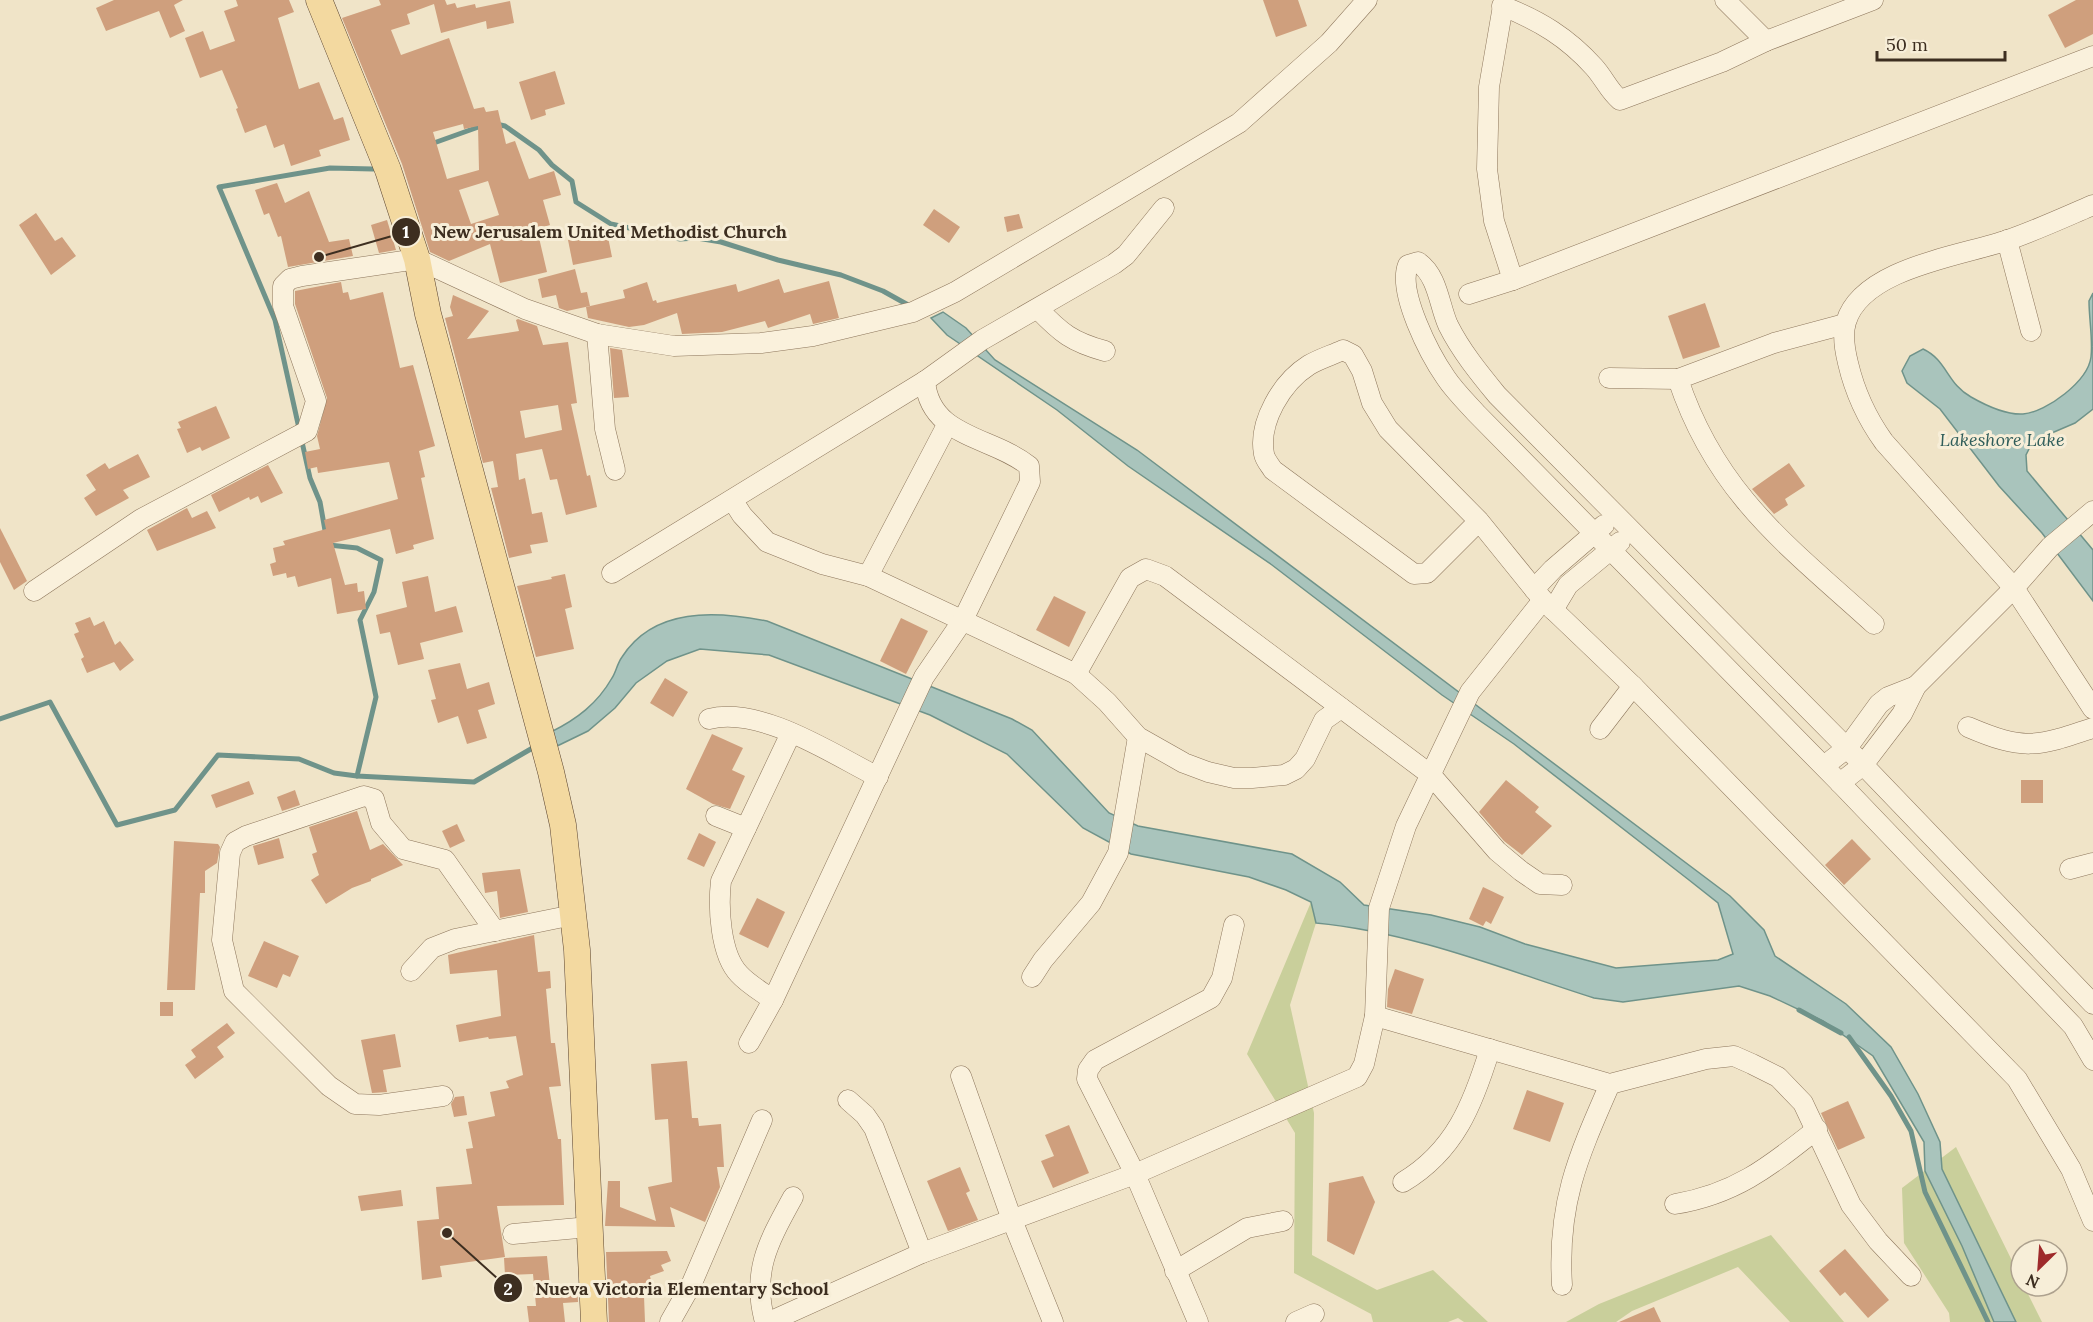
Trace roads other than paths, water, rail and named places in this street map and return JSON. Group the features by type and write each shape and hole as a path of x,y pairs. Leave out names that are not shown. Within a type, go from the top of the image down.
{"main road":[{"path":"319,0 388,170 417,259 428,314 551,772 563,825 577,950 594,1322"}],"street":[{"path":"34,591 141,519 307,431 316,401 283,306 282,286 290,279 343,268 417,259 525,309 597,334 674,346 761,343 813,336 920,308 955,292 1239,123 1329,43 1366,0"},
{"path":"1725,0 1766,41"},
{"path":"1513,280 1494,221 1487,169 1489,87 1503,3 1554,30 1597,69 1613,94 1620,100 1722,62 1766,41 1873,0"},
{"path":"1469,294 1513,280 2093,56"},
{"path":"2093,205 2007,240 1932,261 1874,286 1853,307 1845,324 1845,350 1853,383 1867,417 1884,442 2014,588 2093,709"},
{"path":"612,573 733,501 925,381 982,340 1126,255 1164,208"},
{"path":"2007,240 2031,331"},
{"path":"2093,1004 1847,748 1490,386 1468,360 1448,325 1437,290 1425,269 1418,262 1408,265 1406,270 1409,299 1414,316 1446,378 1594,533 1824,766 2073,1026 2093,1059"},
{"path":"1038,309 1062,334 1082,345 1105,351"},
{"path":"1609,378 1678,379 1774,343 1845,324"},
{"path":"597,334 605,429 615,470"},
{"path":"1479,521 1427,573 1414,574 1273,470 1264,456 1263,437 1272,408 1289,382 1309,365 1343,350 1353,355 1362,371 1371,403 1388,429 1479,521 1543,600 1633,686 2017,1079 2071,1169 2093,1221"},
{"path":"1678,379 1697,428 1739,496 1767,527 1874,624"},
{"path":"749,1042 773,1000 924,677 963,620 1030,482 1029,466 1017,456 947,425 926,397 925,381"},
{"path":"868,576 947,425"},
{"path":"733,501 742,515 767,542 822,564 868,576 1076,674 1107,702 1138,737 1184,763 1208,772 1234,778 1284,775 1296,769 1305,759 1324,720 1341,708"},
{"path":"1840,783 1863,765 1902,714 1916,686 2014,588 2050,547 2093,511"},
{"path":"770,1322 922,1253 1134,1174 1357,1077 1364,1064 1375,1016 1379,908 1406,826 1470,692 1594,533 1616,515"},
{"path":"1543,600 1569,585 1632,532"},
{"path":"1076,674 1130,578 1146,569 1165,576 1431,775 1497,851 1521,871 1540,884 1562,885"},
{"path":"1600,729 1633,686"},
{"path":"1824,766 1847,748 1879,704 1888,697 1916,686"},
{"path":"709,719 721,716 754,719 791,733 878,777"},
{"path":"1968,727 2019,745 2048,743 2093,728"},
{"path":"773,1000 737,973 719,920 721,881 791,733"},
{"path":"1032,977 1043,960 1091,903 1118,853 1138,737"},
{"path":"443,1095 379,1105 355,1104 329,1086 234,991 222,940 230,853 235,842 246,836 364,796 371,796 381,823 393,840 403,849 445,860 495,931"},
{"path":"716,816 746,828"},
{"path":"2070,869 2093,863"},
{"path":"411,971 432,948 454,939 573,915"},
{"path":"1198,1322 1134,1174 1087,1079 1088,1070 1095,1059 1210,998 1222,978 1234,925"},
{"path":"1375,1016 1610,1084 1706,1059 1734,1056 1778,1077 1803,1103 1817,1129 1841,1189 1851,1205 1878,1241 1911,1276"},
{"path":"1403,1182 1430,1161 1457,1130 1474,1101 1490,1049"},
{"path":"961,1076 1047,1320"},
{"path":"1562,1285 1564,1208 1577,1159 1610,1084"},
{"path":"848,1100 865,1115 874,1128 922,1253"},
{"path":"670,1322 692,1283 762,1120"},
{"path":"1675,1203 1704,1199 1732,1189 1754,1177 1817,1129"},
{"path":"765,1322 759,1300 759,1270 770,1239 793,1197"},
{"path":"1175,1271 1247,1228 1282,1221"},
{"path":"513,1234 589,1227"},
{"path":"1296,1322 1314,1314"}],"water":[{"name":"Lakeshore Lake","path":"2093,293 2093,409 2075,423 2033,441 2026,455 2027,471 2093,550 2093,601 2042,533 1999,486 1940,409 1907,383 1902,371 1910,356 1923,349 1937,359 1963,392 1983,403 2016,414 2043,408 2065,394 2088,366 2091,357 2089,301"},
{"path":"943,312 966,328 995,360 1137,450 1730,896 1764,930 1775,956 1846,1004 1891,1047 1918,1094 1940,1142 1942,1169 2016,1322 1994,1322 1962,1246 1925,1171 1924,1142 1873,1056 1823,1021 1770,996 1739,986 1623,1002 1594,998 1422,943 1387,934 1316,923 1311,902 1286,890 1249,877 1131,854 1083,828 1007,754 930,715 769,655 700,649 667,661 636,683 615,708 588,731 553,748 551,732 578,716 600,696 622,657 635,641 651,629 687,616 727,615 767,621 1012,719 1032,730 1109,813 1138,826 1292,854 1340,882 1364,905 1431,915 1480,927 1525,944 1616,968 1718,960 1733,954 1718,903 1514,744 1442,695 1272,565 1128,466 1057,410 947,335 931,318"}],"waterway":[{"path":"496,124 505,126 539,150 552,165 572,181 576,202 611,224 680,239 697,238 721,242 778,260 841,275 883,291 910,306"},
{"path":"431,144 484,125"},
{"path":"326,536 320,502 310,478 275,320 219,187 330,168 373,169 378,166"},
{"path":"329,545 357,548 381,560 374,592 360,620 376,697 357,776"},
{"path":"0,719 50,702 117,825 175,810 218,755 299,759 334,773 357,776 474,782 536,746"},
{"path":"1799,1010 1841,1033"},
{"path":"1849,1037 1891,1096 1911,1131 1925,1192 1988,1322"}],"place":[{"name":"New Jerusalem United Methodist Church","path":"319,257"},
{"name":"Nueva Victoria Elementary School","path":"447,1233"}]}
